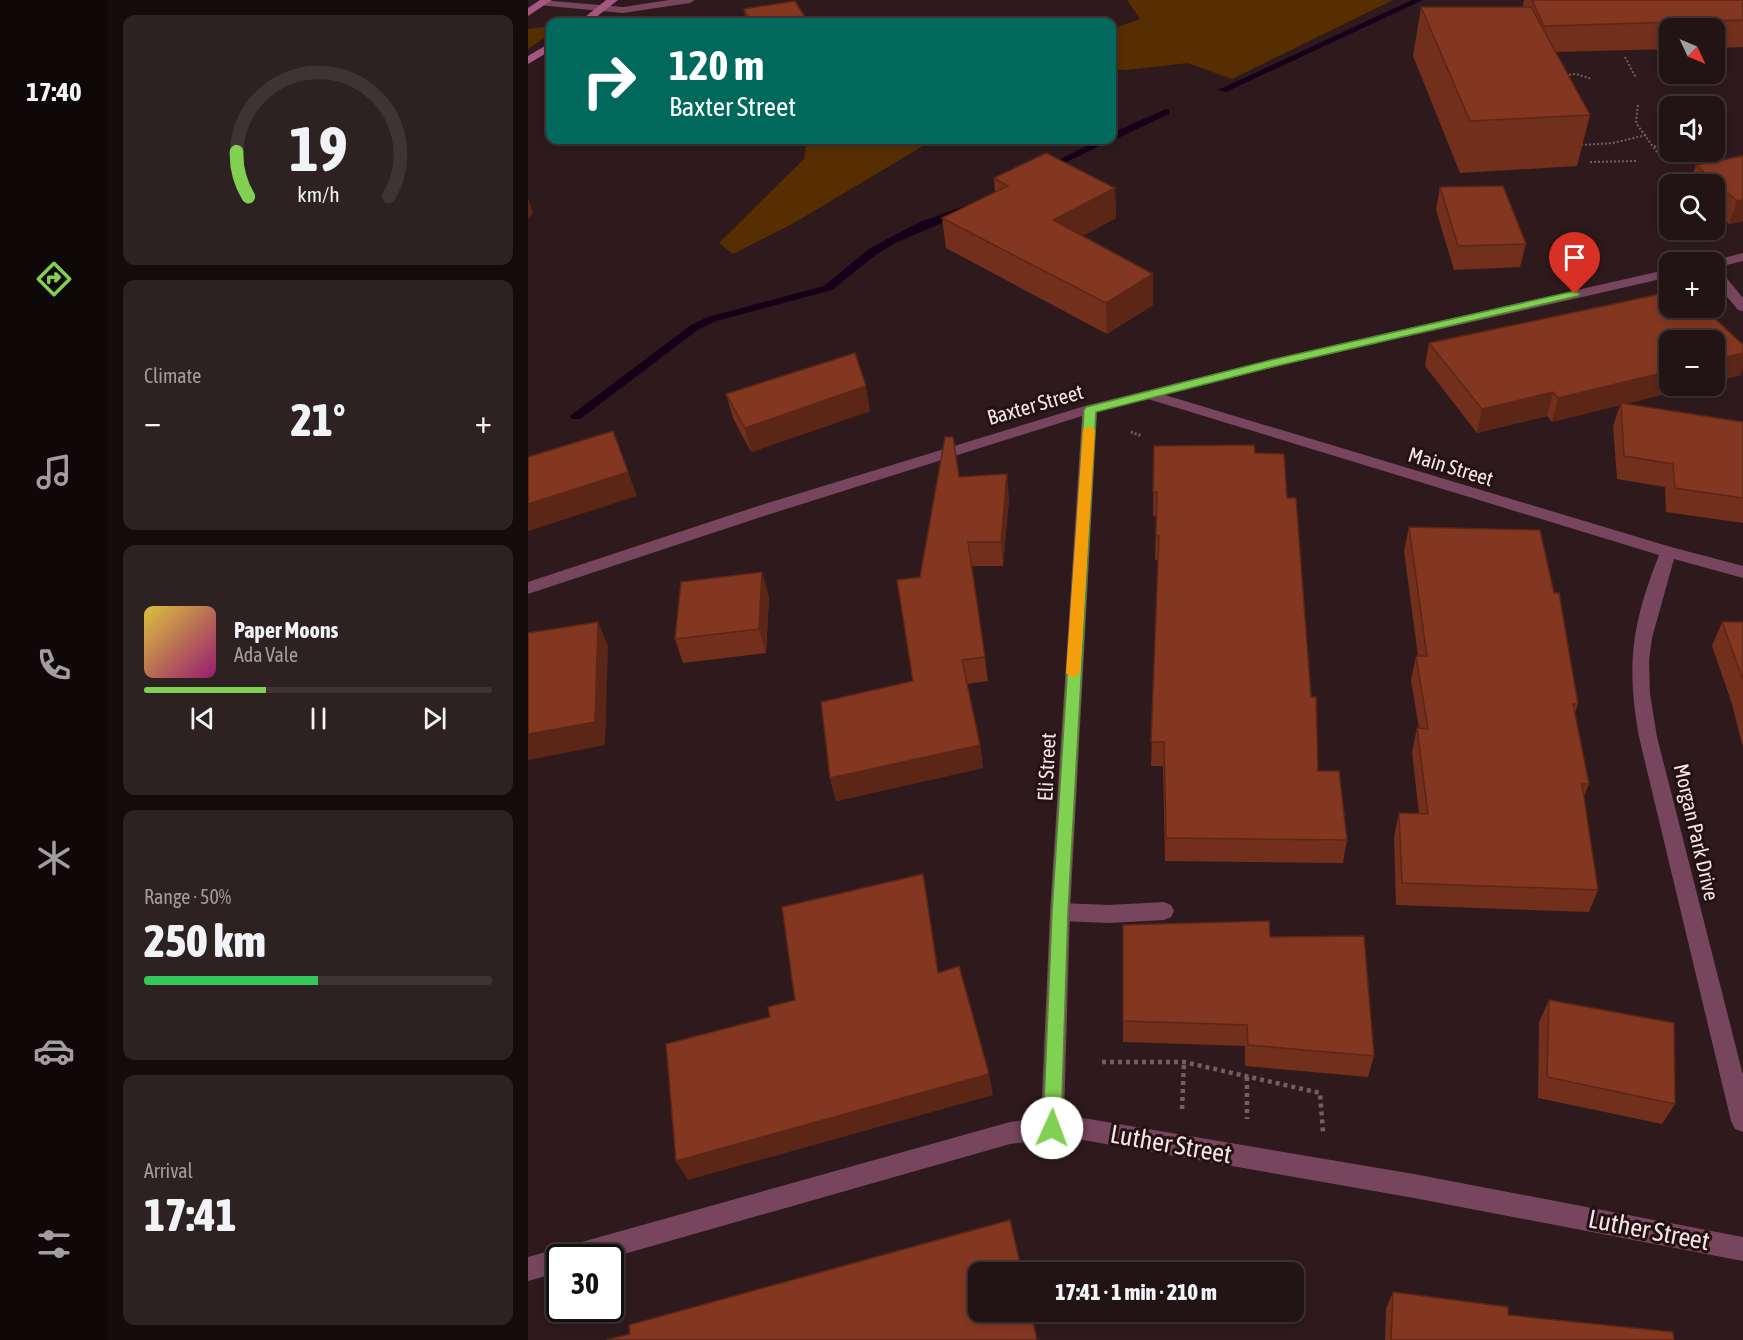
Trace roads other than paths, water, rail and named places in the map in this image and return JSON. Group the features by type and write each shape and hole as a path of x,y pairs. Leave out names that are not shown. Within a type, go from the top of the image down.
{"main road":[{"path":"590,18 613,0"},
{"path":"528,13 545,2"},
{"path":"528,61 546,49"}],"street":[{"path":"545,2 623,10 690,0"},
{"path":"1725,261 1743,257"},
{"name":"Baxter Street","path":"528,588 722,524 1090,410 1301,356 1659,275"},
{"path":"1725,285 1743,307"},
{"name":"Main Street","path":"1149,395 1668,552 1743,572"},
{"name":"Eli Street","path":"1052,1128 1060,912 1090,410"},
{"name":"Morgan Park Drive","path":"1668,552 1659,576 1641,651 1641,693 1648,737 1743,1121"},
{"path":"1060,912 1109,914 1164,911"},
{"name":"Luther Street","path":"617,1244 1010,1133 1052,1128 1098,1132 1495,1200 1743,1249"},
{"path":"528,1269 546,1264"}],"waterway":[{"path":"1223,90 1419,0"},
{"path":"1116,135 1166,112"},
{"path":"1045,169 1098,144"},
{"path":"576,416 695,327 712,319 828,288 873,252 891,241 970,207"}]}
